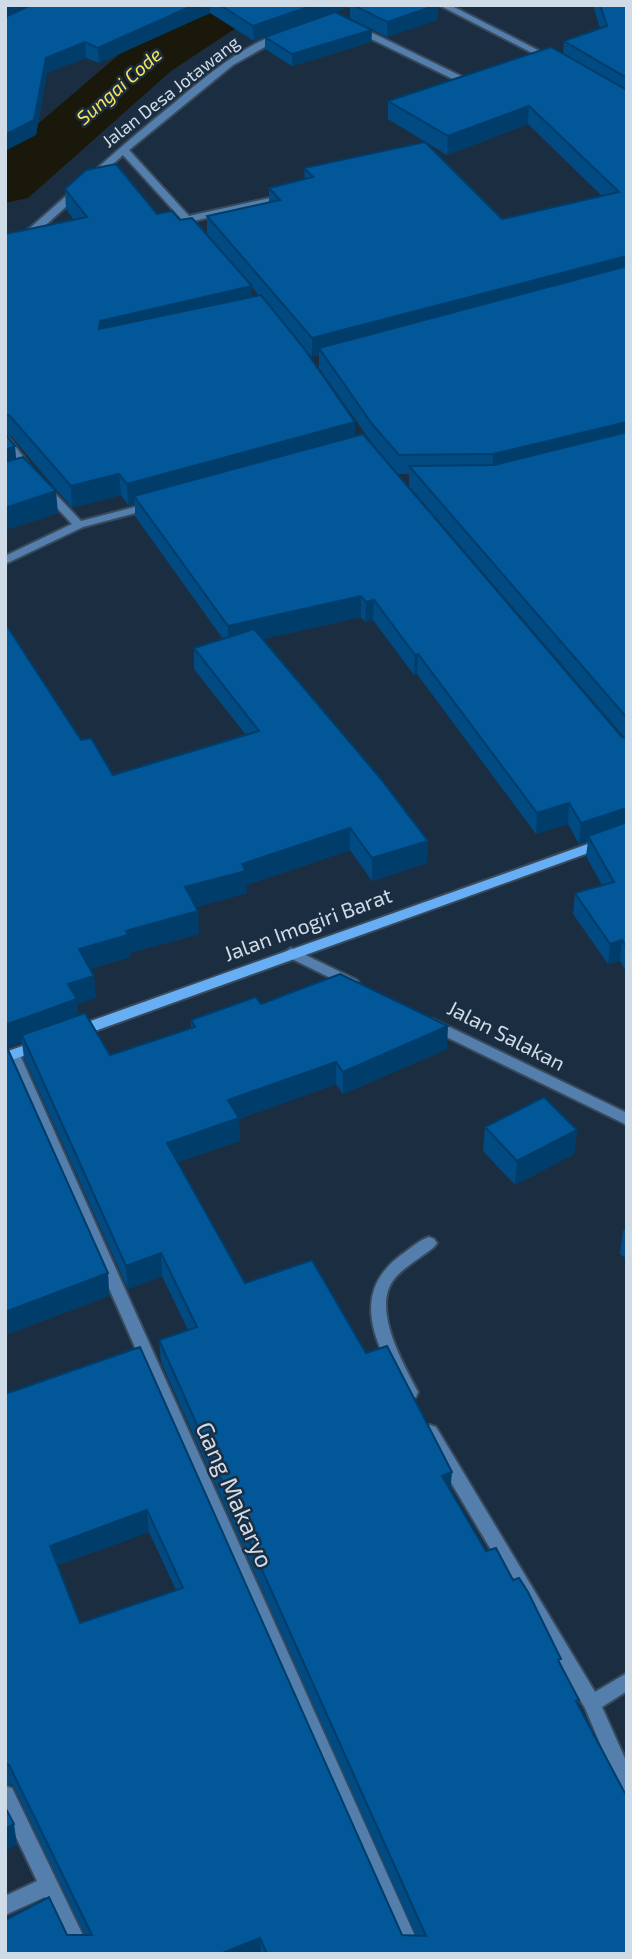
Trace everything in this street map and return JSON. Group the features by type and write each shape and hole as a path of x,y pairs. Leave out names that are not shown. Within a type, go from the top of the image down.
{"main road":[{"name":"Jalan Imogiri Barat","path":"9,1056 627,834"}],"street":[{"path":"443,5 555,61 539,63"},
{"path":"347,23 464,81 482,83"},
{"name":"Jalan Desa Jotawang","path":"14,248 122,149 243,53 298,30"},
{"path":"122,149 204,239"},
{"path":"187,219 300,194"},
{"path":"5,440 22,472 79,525"},
{"path":"5,561 79,525 170,500"},
{"path":"291,953 366,990"},
{"name":"Jalan Salakan","path":"415,1015 627,1120"},
{"name":"Gang Makaryo","path":"9,1056 413,1954"},
{"path":"429,1243 385,1279 379,1299 382,1331 420,1415 593,1704 627,1785"},
{"path":"593,1704 627,1681"},
{"path":"5,1794 82,1954"},
{"path":"5,1906 49,1885"}],"building":[{"path":"31,5 194,5 98,48 85,42 46,58 34,120 5,135 5,17"},
{"path":"220,5 314,5 253,26"},
{"path":"353,5 437,5 387,22"},
{"path":"600,5 627,5 627,78 564,41 607,26"},
{"path":"335,12 372,30 292,54 265,37"},
{"path":"551,47 627,90 627,256 312,338 207,216 280,200 269,188 313,177 304,168 425,142 502,219 619,192 529,106 448,136 388,101"},
{"path":"116,164 157,214 172,211 180,220 192,218 252,286 100,321 99,329 261,295 303,347 355,422 127,484 119,474 71,486 9,415 5,415 5,234 87,217 65,189 86,170"},
{"path":"627,266 627,422 493,454 399,455 372,424 319,348"},
{"path":"627,432 627,718 409,466 494,465"},
{"path":"5,434 15,446 5,450"},
{"path":"363,434 622,737 627,738 627,808 581,823 569,803 537,813 418,654 415,655 374,600 366,602 361,596 228,626 134,496"},
{"path":"23,457 56,491 5,508 5,462"},
{"path":"5,623 81,740 91,738 113,775 259,731 194,648 254,629 381,779 428,841 372,858 350,828 242,864 246,871 185,887 198,911 126,931 128,935 79,949 94,976 68,984 77,999 5,1025"},
{"path":"627,822 627,948 622,940 610,944 575,893 614,882 588,836"},
{"path":"340,974 448,1026 343,1072 336,1062 228,1100 239,1118 167,1143 245,1283 312,1260 366,1353 387,1346 452,1472 442,1476 486,1551 496,1548 513,1580 519,1578 528,1592 561,1659 558,1660 579,1700 576,1701 627,1797 627,1954 267,1954 260,1938 220,1954 5,1954 5,1920 49,1897 67,1935 92,1935 9,1765 5,1763 5,1394 140,1347 402,1935 426,1936 159,1340 197,1327 161,1253 126,1266 22,1035 85,1013 110,1055 195,1027 191,1020 256,997 261,1004","holes":["147,1510 183,1588 80,1623 50,1546"]},
{"path":"5,1043 108,1273 5,1312"},
{"path":"544,1097 577,1130 517,1161 485,1127"},
{"path":"5,1807 14,1824 5,1829"}],"waterway":[{"name":"Sungai Code","path":"5,184 150,59 212,18 245,5"}]}
